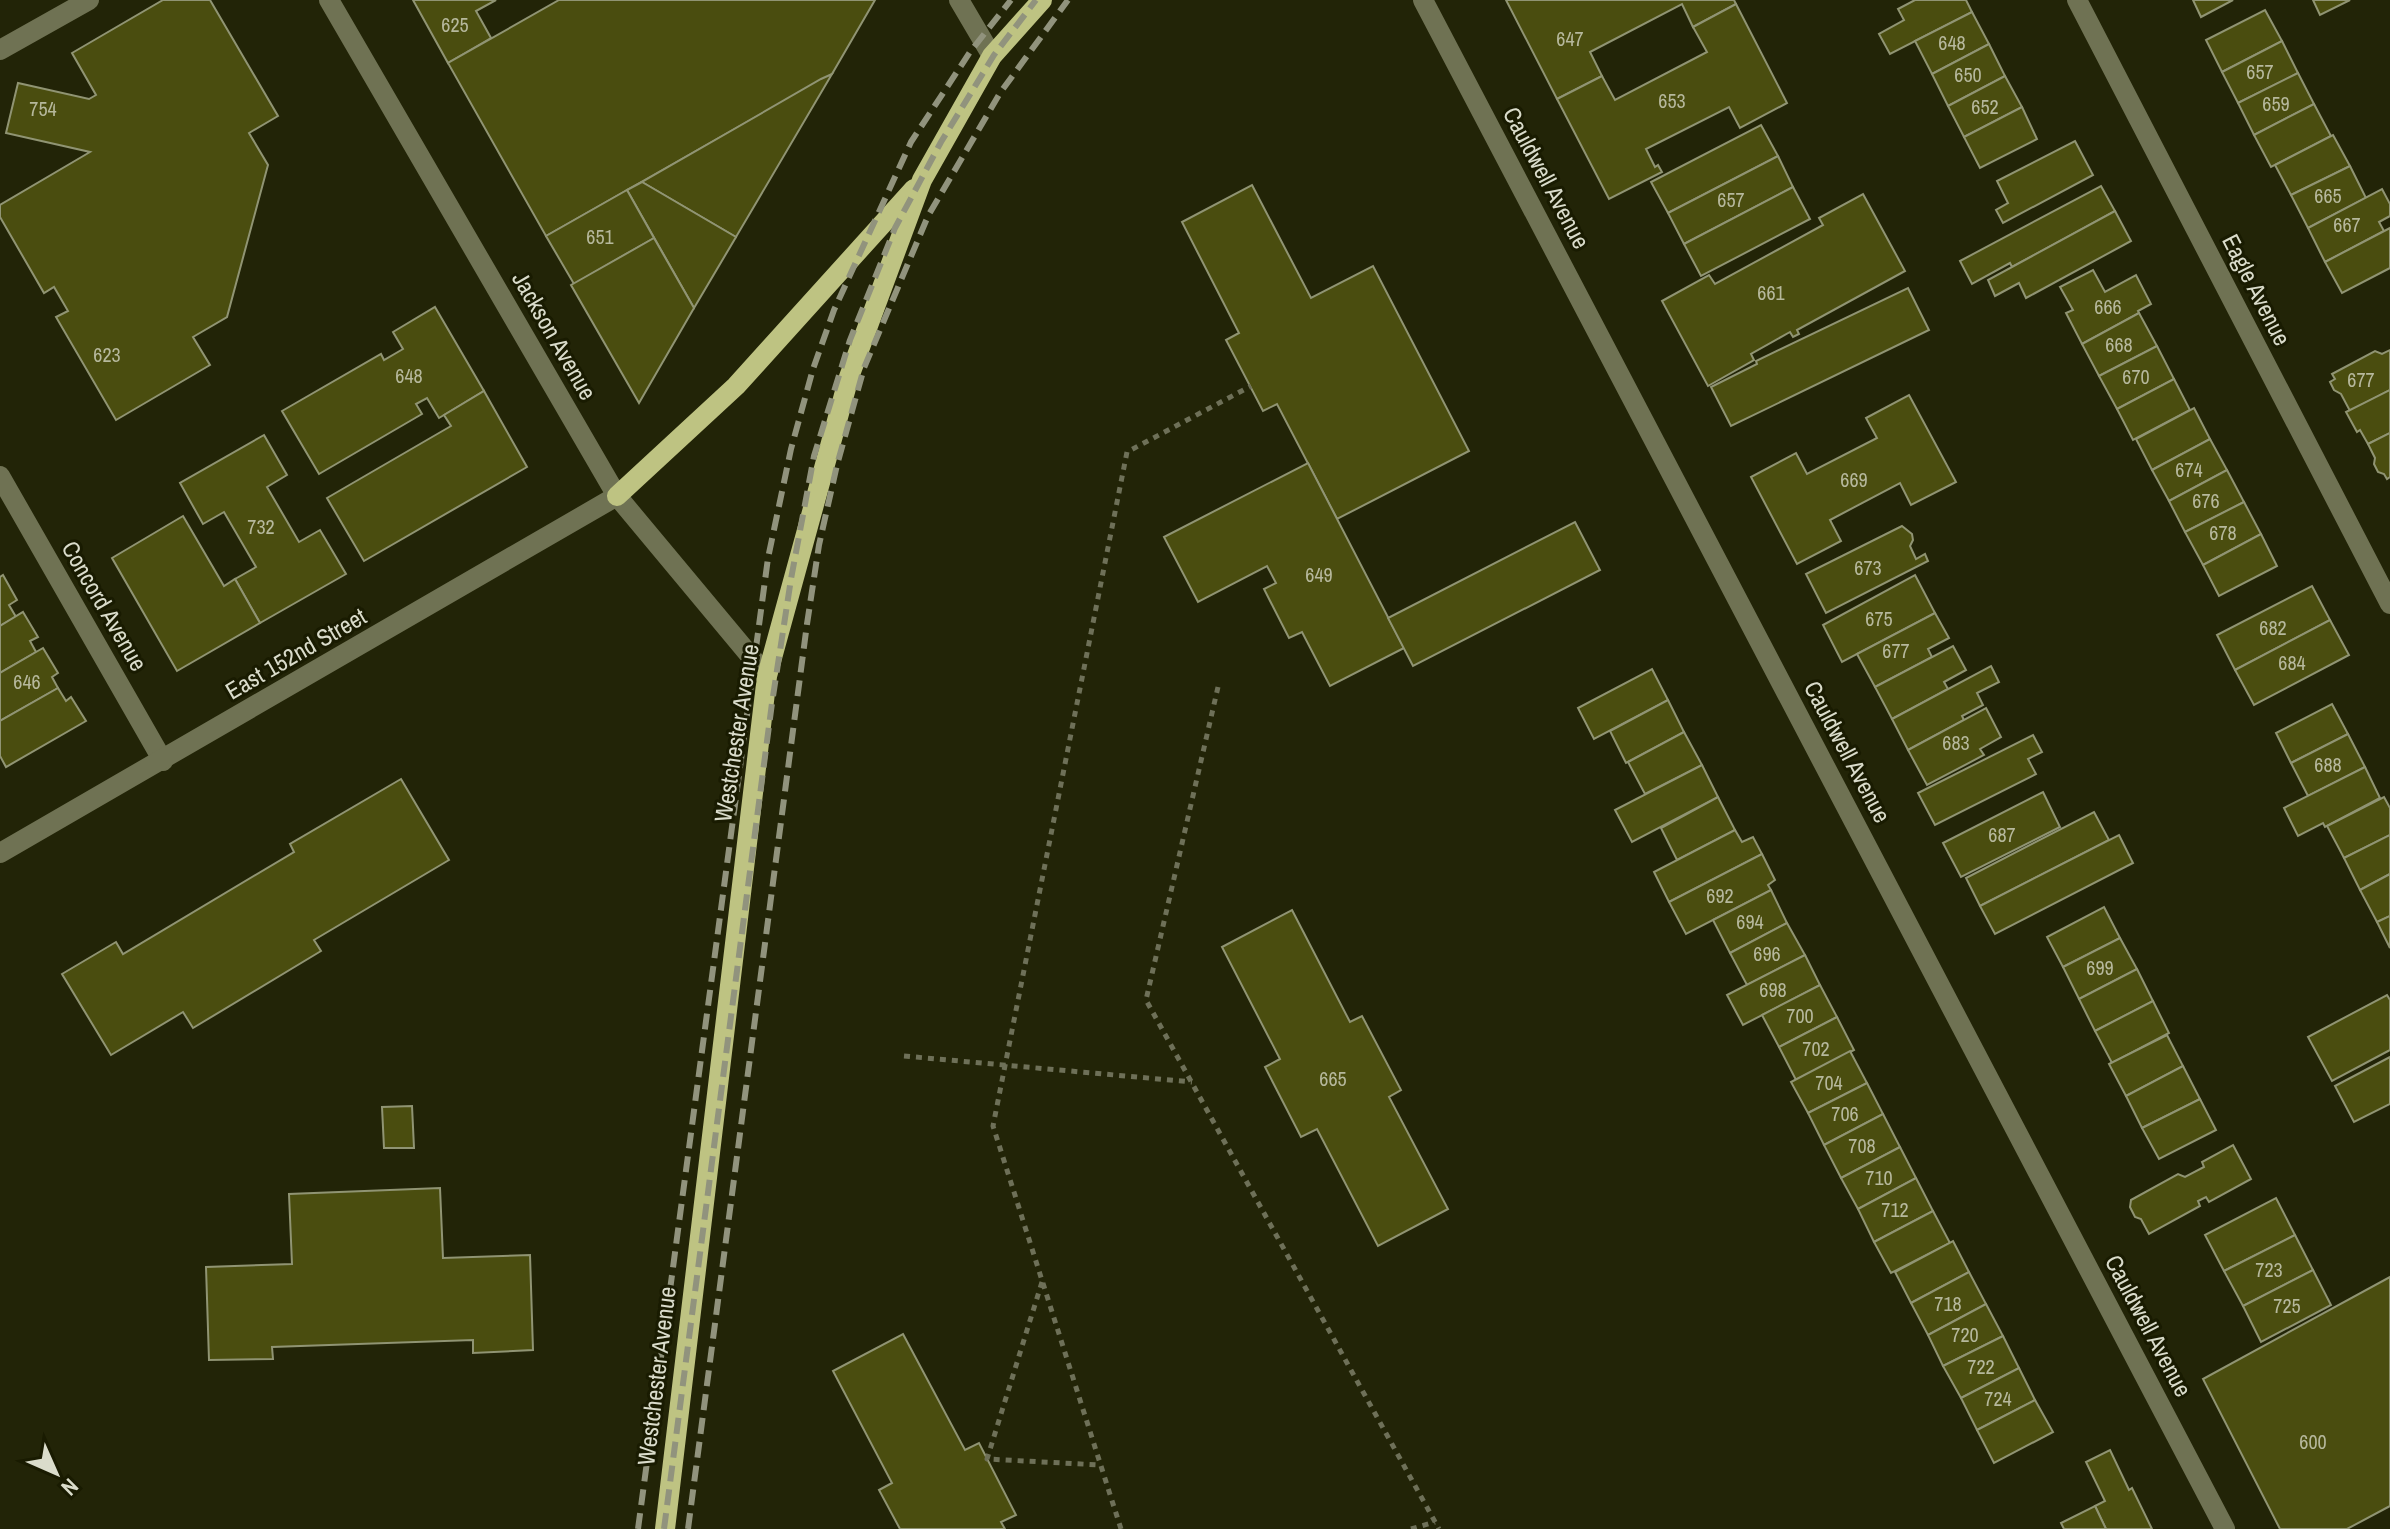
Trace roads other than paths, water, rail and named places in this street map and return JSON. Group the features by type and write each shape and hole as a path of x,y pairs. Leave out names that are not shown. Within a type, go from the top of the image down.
{"main road":[{"name":"Westchester Avenue","path":"665,1529 767,676 849,377 922,180 992,56 1042,0"},
{"path":"617,496 736,386 922,180"}],"street":[{"path":"0,50 89,0"},
{"name":"Jackson Avenue","path":"329,0 617,496 767,676"},
{"path":"959,0 992,56"},
{"name":"Cauldwell Avenue","path":"1423,0 2225,1529"},
{"name":"Eagle Avenue","path":"2077,0 2390,604"},
{"name":"Concord Avenue","path":"0,476 163,761"},
{"name":"East 152nd Street","path":"0,853 617,496"}],"railway":[{"path":"638,1529 768,558 791,449 813,369 834,310 911,142 970,52 1011,0"},
{"path":"664,1529 772,703 814,456 850,340 895,228 941,142 994,55 1036,0"},
{"path":"688,1529 807,624 819,545 837,465 864,368 928,216 1000,93 1068,0"}]}
